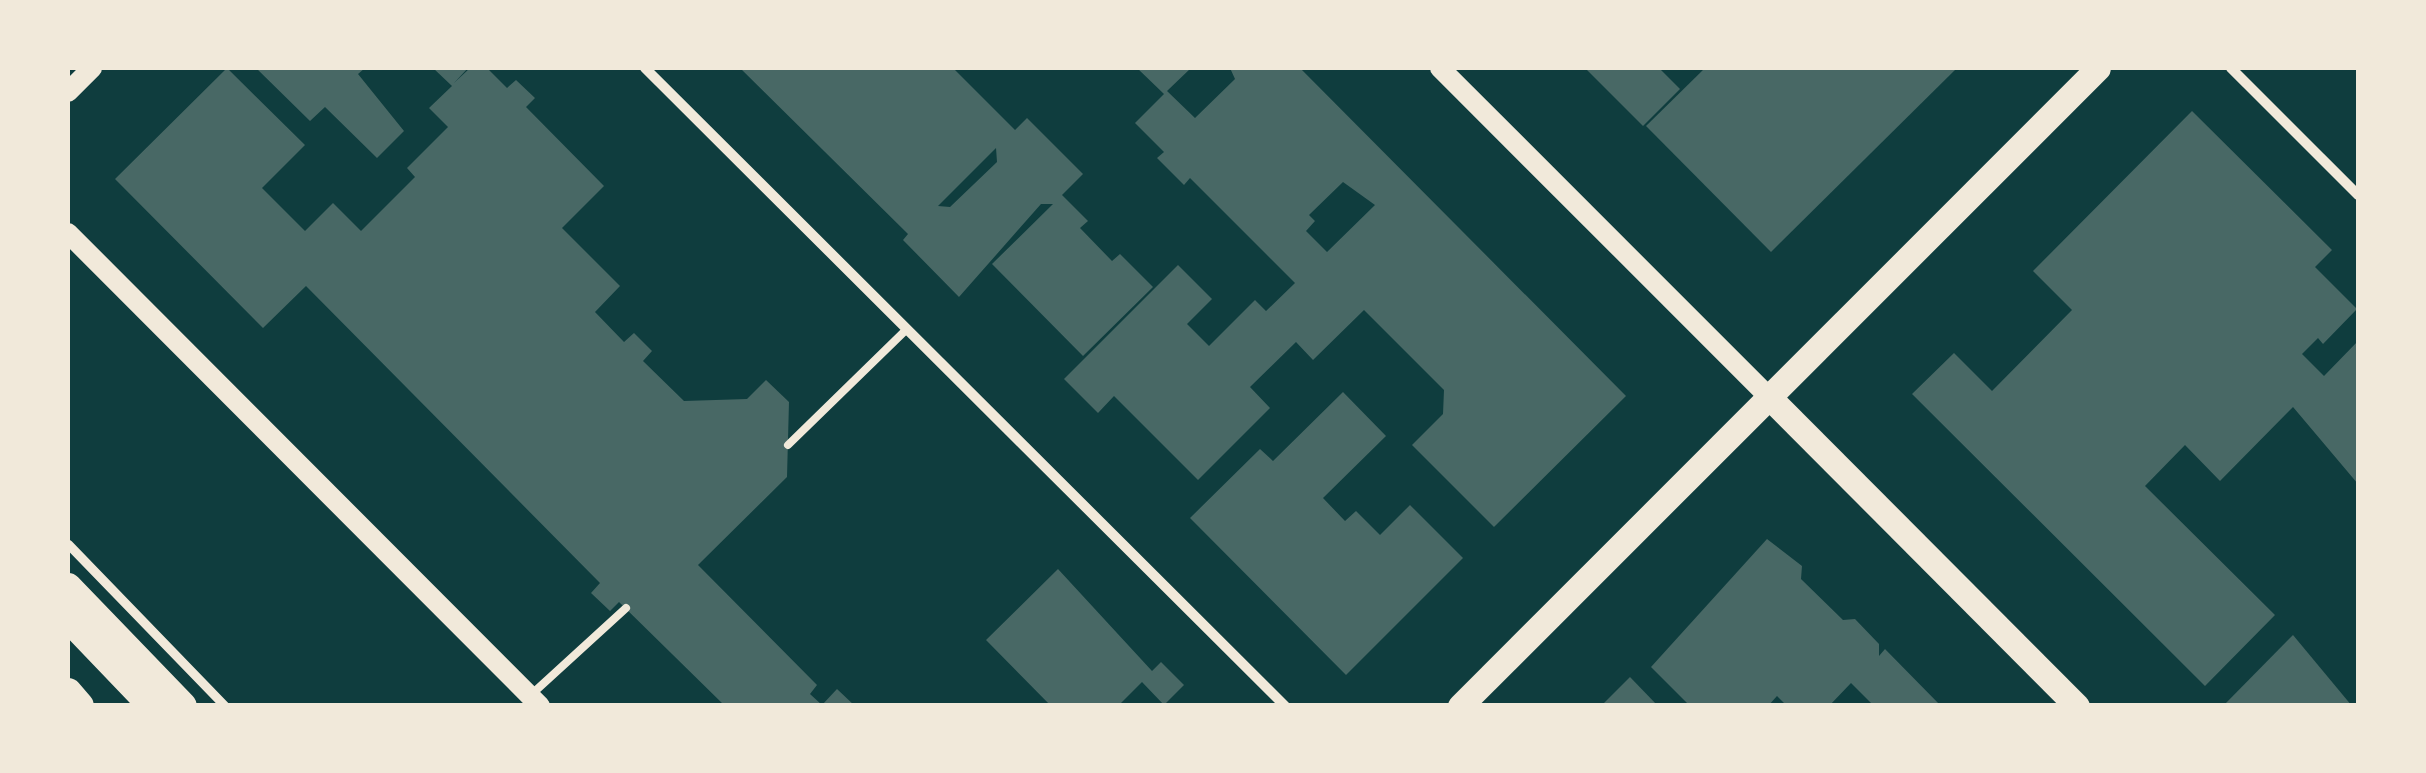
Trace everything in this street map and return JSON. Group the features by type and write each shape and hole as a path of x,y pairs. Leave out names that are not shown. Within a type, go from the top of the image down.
{"highway":[{"path":"68,588 182,706"},
{"path":"68,618 152,706"},
{"path":"68,692 80,706"}],"main road":[{"path":"68,92 92,68"},
{"path":"1440,68 2077,706"},
{"path":"1460,706 2098,68"},
{"path":"68,232 535,701"}],"street":[{"path":"645,68 1285,706"},
{"path":"2232,68 2358,194"},
{"path":"68,544 225,706"}],"lane":[{"path":"788,445 907,328"},
{"path":"535,701 626,608"}],"building":[{"path":"227,68 305,145 262,188 305,231 333,203 361,231 415,177 407,168 448,127 429,108 452,86 433,68 468,68 454,83 470,68 487,68 507,88 516,80 535,98 526,107 604,186 562,228 620,286 595,312 624,342 634,333 652,351 643,361 684,401 747,399 766,380 789,402 787,477 698,565 817,685 810,694 822,705 837,689 855,706 725,706 619,602 610,611 591,593 600,583 306,286 263,328 115,179"},
{"path":"256,68 365,68 358,74 404,131 377,158 325,107 310,121"},
{"path":"740,68 953,68 1015,130 1027,118 1083,174 1062,195 1088,221 1080,228 1112,261 1120,254 1153,287 1083,356 992,264 1053,204 1041,204 959,297 903,240 908,234","holes":["996,148 997,162 950,207 938,206"]},
{"path":"1137,68 1191,68 1167,91 1195,118 1235,79 1230,68 1300,68 1626,396 1494,527 1412,445 1443,414 1444,390 1364,310 1313,360 1296,342 1250,387 1270,408 1198,480 1114,396 1098,413 1064,379 1178,265 1212,299 1187,324 1209,346 1255,300 1266,311 1295,283 1190,178 1184,185 1157,158 1164,152 1135,123 1164,94","holes":["1343,182 1375,205 1327,252 1306,231 1315,221 1309,215"]},
{"path":"1585,68 1659,68 1680,89 1643,126"},
{"path":"1705,68 1957,68 1771,252 1646,126"},
{"path":"2192,111 2332,250 2315,267 2357,309 2323,344 2318,338 2302,354 2324,376 2358,341 2358,484 2293,407 2220,481 2185,445 2145,486 2275,615 2205,686 1912,394 1954,353 1992,391 2072,310 2033,271"},
{"path":"1343,392 1386,436 1323,498 1345,521 1356,511 1380,535 1410,505 1463,558 1346,675 1190,518 1260,449 1273,461"},
{"path":"1767,539 1802,566 1801,579 1843,620 1855,619 1879,644 1879,656 1885,649 1941,706 1874,706 1851,683 1829,706 1787,706 1777,696 1768,706 1690,706 1651,667"},
{"path":"1058,569 1152,671 1161,662 1184,685 1164,705 1142,682 1118,706 1051,706 986,640"},
{"path":"2293,635 2352,706 2223,706"},
{"path":"1630,677 1658,706 1601,706"}]}
